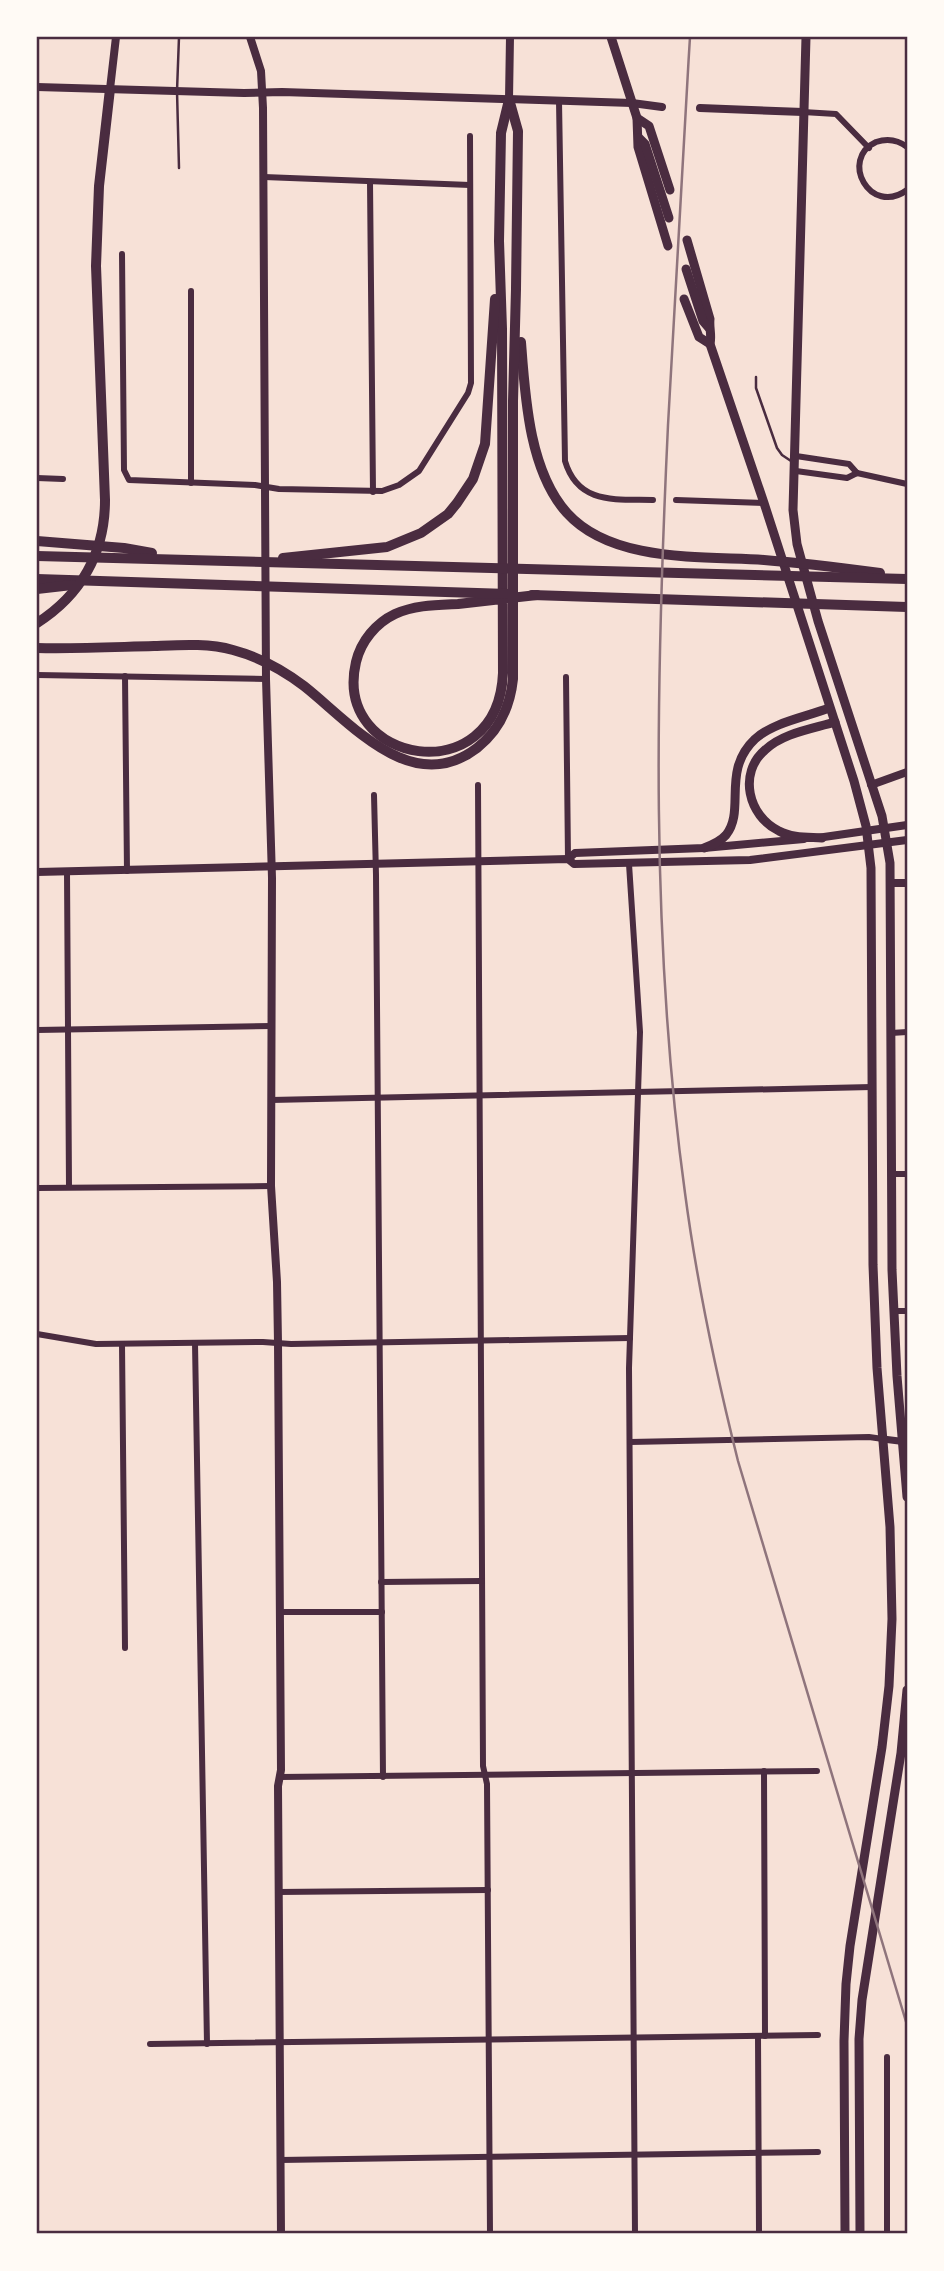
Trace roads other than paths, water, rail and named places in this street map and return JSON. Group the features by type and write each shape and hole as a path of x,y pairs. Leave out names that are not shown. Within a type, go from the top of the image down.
{"highway":[{"path":"37,623 61,606 86,577 103,530 96,266 97,212 110,89"},
{"path":"480,597 408,609 384,620 366,639 355,668 355,691 364,715 385,739 413,751 450,750 478,733 492,716 500,695 503,677 503,511 499,241 501,133 509,99"},
{"path":"37,648 196,645 249,655 274,667 315,695 381,750 405,761 423,764 450,761 474,750 493,733 510,701 513,679 513,401 518,131 509,99"},
{"path":"37,541 72,543 123,553 251,562 309,559 373,550 421,534 448,514 466,491 480,461 485,439 499,241"},
{"path":"516,289 526,397 539,461 568,514 605,540 646,553 767,561 850,574"},
{"path":"37,556 123,553"},
{"path":"309,559 481,569 850,574 907,578"},
{"path":"37,579 46,586 110,581 308,587 480,597 537,596 907,607"}],"main road":[{"path":"110,89 116,37"},
{"path":"251,37 261,71 264,177 267,679 271,866 271,1186 278,1343 281,2234"},
{"path":"509,99 510,37"},
{"path":"611,37 637,118 638,147 668,246"},
{"path":"806,37 793,510 797,544 818,621 882,816 889,856 893,1311 905,1442 907,1497"},
{"path":"37,87 509,99 632,103 662,107"},
{"path":"701,108 803,112"},
{"path":"637,118 649,126 670,190"},
{"path":"639,138 645,144 669,218"},
{"path":"687,240 710,319 709,328"},
{"path":"686,269 703,321 712,336 710,344 835,722 864,817 870,858 873,1265 877,1366 889,1502 892,1577 889,1686 883,1747 846,1984 845,2234"},
{"path":"684,299 699,337 710,344"},
{"path":"704,848 718,842 728,832 732,821 737,766 752,743 767,731 829,708"},
{"path":"822,838 788,834 768,824 752,802 749,780 757,758 774,743 835,722"},
{"path":"871,785 907,772"},
{"path":"37,872 568,859 575,853 704,848 822,838 907,825"},
{"path":"568,859 573,864 750,860 907,840"},
{"path":"891,883 907,883"},
{"path":"860,2234 859,2039 862,2000 901,1753 907,1690"}],"street":[{"path":"559,101 564,454 570,474 582,489 594,496 653,500"},
{"path":"803,112 836,114 869,148"},
{"path":"122,254 124,470 127,477 133,482 373,492 399,485 419,471 471,383 470,136"},
{"path":"907,147 897,141 874,143 862,156 859,166 861,180 867,188 884,197 896,196 907,190"},
{"path":"264,177 470,185"},
{"path":"370,182 373,492"},
{"path":"191,291 191,483"},
{"path":"796,463 847,478 857,473"},
{"path":"796,463 849,464 857,473 907,484"},
{"path":"37,478 63,479"},
{"path":"676,500 764,503"},
{"path":"37,674 267,679"},
{"path":"125,676 127,871"},
{"path":"566,677 568,859"},
{"path":"478,785 483,1766 486,1775 488,1889 490,2234"},
{"path":"374,795 383,1777"},
{"path":"629,864 640,1032 630,1338 635,2234"},
{"path":"67,872 69,1187"},
{"path":"37,1030 271,1026"},
{"path":"891,1033 907,1032"},
{"path":"271,1100 872,1087"},
{"path":"891,1174 907,1174"},
{"path":"37,1188 271,1186"},
{"path":"893,1311 907,1311"},
{"path":"37,1334 89,1343 122,1344 630,1338"},
{"path":"195,1343 207,2044"},
{"path":"122,1344 125,1648"},
{"path":"630,1442 869,1437 905,1442"},
{"path":"381,1582 482,1581"},
{"path":"279,1612 382,1612"},
{"path":"760,2234 764,1771"},
{"path":"280,1777 817,1771"},
{"path":"278,1892 488,1889"},
{"path":"150,2044 818,2035"},
{"path":"887,2057 887,2234"},
{"path":"280,2160 818,2152"}],"lane":[{"path":"179,37 179,168"},
{"path":"756,377 756,388 777,448 785,458 796,463"}],"railway":[{"path":"690,37 668,425 659,714 661,906 674,1098 695,1261 738,1461 907,2025"}]}
